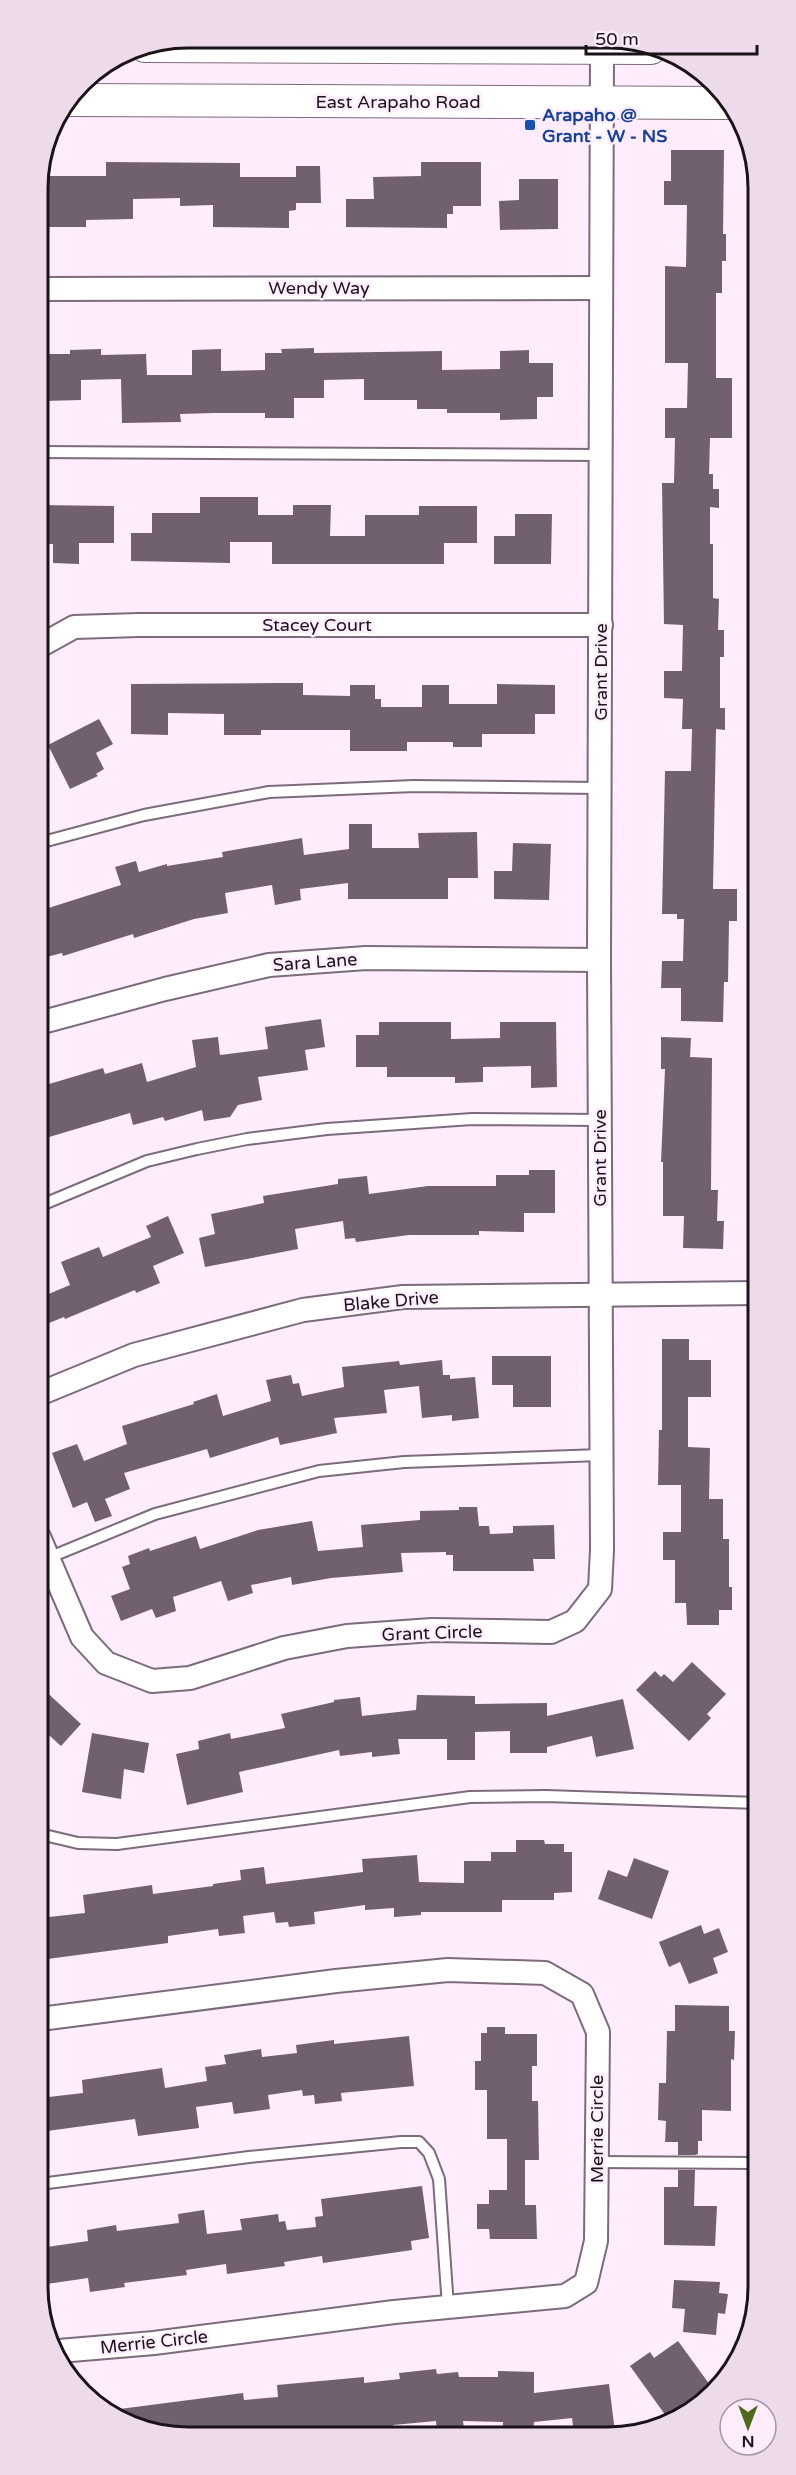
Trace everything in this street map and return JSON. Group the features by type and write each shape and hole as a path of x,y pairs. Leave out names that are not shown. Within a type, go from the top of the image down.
{"main road":[{"name":"East Arapaho Road","path":"80,100 718,103"}],"street":[{"name":"Grant Drive","path":"600,1295 602,48"},
{"name":"Wendy Way","path":"48,289 600,288"},
{"name":"Stacey Court","path":"48,641 74,627 601,625"},
{"name":"Sara Lane","path":"48,1021 165,989 269,965 366,958 599,960"},
{"name":"Blake Drive","path":"48,1390 134,1355 303,1310 404,1297 748,1293"},
{"name":"Grant Circle","path":"48,1558 82,1637 106,1663 153,1681 190,1678 284,1648 347,1636 432,1630 551,1632 575,1620 600,1589 600,1295"},
{"name":"Merrie Circle","path":"48,2018 278,1988 448,1970 545,1973 582,1994 598,2032 596,2241 586,2283 565,2296 394,2312 154,2343 63,2351"}],"lane":[{"path":"48,453 600,455"},
{"path":"48,841 144,815 269,792 414,786 600,788"},
{"path":"48,1202 147,1161 247,1139 327,1129 472,1119 600,1120"},
{"path":"48,1558 155,1514 319,1471 404,1462 601,1455"},
{"path":"48,1836 78,1843 117,1844 470,1797 546,1796 748,1803"},
{"path":"48,2183 249,2157 419,2142 429,2153 439,2179 448,2307"},
{"path":"597,2162 748,2163"}],"building":[{"path":"671,150 724,150 723,234 726,234 726,261 722,261 722,293 716,293 716,378 732,378 732,438 710,438 709,474 713,474 713,489 719,489 719,508 710,507 710,544 713,544 713,598 719,599 718,630 724,630 724,657 720,657 720,708 725,708 725,730 716,729 713,889 737,889 737,921 729,921 728,982 724,982 723,1022 681,1021 681,988 661,988 662,961 683,961 684,919 677,919 677,914 662,914 665,771 691,771 692,729 682,729 683,699 664,698 664,671 682,671 683,625 664,624 662,483 674,483 675,438 665,438 665,408 687,408 688,363 665,363 665,266 686,267 687,205 664,205 664,181 671,181"},
{"path":"106,162 240,163 240,177 296,177 296,166 320,166 321,203 296,203 296,210 289,211 289,228 213,227 213,205 180,206 180,198 133,199 133,219 86,220 86,227 48,227 48,176 106,176"},
{"path":"421,162 481,162 481,206 453,206 453,214 447,214 447,228 346,227 346,199 374,199 373,177 421,176"},
{"path":"519,179 558,179 558,229 500,230 499,201 519,200"},
{"path":"314,348 314,353 442,351 442,370 500,369 500,351 529,350 529,363 553,363 553,397 537,397 537,419 500,420 500,413 447,413 447,409 417,409 417,400 364,400 364,379 324,380 324,398 294,398 294,418 265,418 265,413 214,413 180,414 181,422 122,423 121,379 81,380 81,400 48,401 48,354 70,354 70,350 101,349 101,355 146,354 147,375 192,375 192,350 221,349 221,371 265,370 265,353 282,353 281,349"},
{"path":"200,497 258,497 258,515 293,515 293,505 331,505 330,536 365,536 365,515 419,515 419,506 477,506 477,543 444,543 444,564 272,564 272,542 230,542 230,563 131,561 131,533 152,533 152,513 200,513"},
{"path":"48,505 114,506 114,543 79,543 79,564 53,563 53,544 48,544"},
{"path":"515,514 552,514 551,564 494,564 494,536 515,536"},
{"path":"303,683 303,695 350,696 350,685 375,685 375,699 381,699 381,707 422,707 422,685 449,685 449,704 497,704 497,684 555,685 555,714 535,714 535,734 482,734 482,747 453,747 453,742 407,742 407,751 350,751 350,730 261,730 261,735 224,735 224,714 168,713 168,735 131,734 131,684"},
{"path":"99,719 113,744 96,753 104,769 96,774 98,776 70,789 48,745"},
{"path":"349,824 372,824 372,848 419,848 418,833 477,832 478,878 448,878 448,899 348,899 348,883 300,889 301,900 275,905 272,885 225,893 228,913 194,919 134,938 133,934 63,956 62,953 48,957 48,908 121,885 115,867 136,861 139,872 167,864 167,866 223,857 222,852 302,838 304,855 349,849"},
{"path":"513,843 551,844 549,900 494,899 494,871 512,871"},
{"path":"321,1019 325,1047 305,1050 308,1070 258,1077 262,1100 238,1105 230,1117 204,1121 202,1110 165,1121 163,1117 133,1125 130,1113 48,1137 48,1084 103,1068 105,1074 142,1063 147,1082 196,1067 192,1040 218,1037 220,1055 268,1049 265,1027"},
{"path":"379,1022 451,1022 451,1039 500,1038 500,1022 556,1022 557,1087 531,1088 531,1066 483,1067 483,1082 455,1083 455,1077 387,1077 387,1067 356,1067 356,1035 379,1035"},
{"path":"661,1037 691,1038 690,1057 712,1058 711,1190 718,1190 717,1221 724,1221 723,1249 683,1248 684,1216 663,1216 663,1162 661,1162 665,1069 661,1069"},
{"path":"529,1170 555,1170 555,1213 524,1213 524,1232 479,1231 479,1235 409,1235 356,1242 355,1238 345,1239 343,1221 295,1229 298,1249 205,1267 199,1238 215,1234 211,1214 264,1203 263,1196 338,1184 338,1179 367,1176 369,1194 428,1186 496,1186 496,1175 529,1175"},
{"path":"168,1216 184,1253 153,1266 160,1283 136,1293 135,1290 65,1319 64,1317 48,1323 48,1294 70,1285 61,1262 99,1247 103,1257 151,1237 146,1226"},
{"path":"662,1339 689,1339 689,1360 711,1360 711,1397 688,1397 688,1447 710,1448 709,1499 723,1499 723,1539 729,1539 729,1587 732,1587 732,1610 719,1610 719,1625 687,1625 686,1603 675,1603 675,1560 663,1560 663,1532 681,1532 681,1485 658,1485 659,1430 662,1430"},
{"path":"492,1356 551,1356 551,1407 513,1407 513,1385 492,1385"},
{"path":"442,1360 443,1375 450,1375 450,1379 475,1377 479,1418 452,1421 452,1415 422,1418 419,1386 384,1390 387,1413 334,1418 337,1433 280,1445 278,1437 210,1458 207,1449 124,1473 130,1489 105,1499 112,1516 95,1522 87,1502 73,1508 52,1453 77,1444 84,1461 127,1444 122,1426 194,1404 193,1402 217,1394 223,1416 271,1401 266,1380 291,1375 293,1384 299,1383 302,1396 344,1387 342,1367 399,1361 400,1365"},
{"path":"459,1507 477,1507 479,1526 489,1526 490,1534 513,1533 513,1526 554,1525 555,1559 533,1559 534,1571 453,1571 453,1555 446,1555 446,1552 401,1553 403,1572 331,1578 292,1585 291,1577 251,1585 253,1593 228,1601 221,1581 173,1597 176,1611 156,1618 152,1609 121,1621 111,1596 130,1589 122,1567 130,1564 128,1556 149,1548 150,1551 196,1536 200,1549 258,1530 312,1521 318,1551 363,1547 361,1525 420,1520 420,1511 459,1510"},
{"path":"692,1662 726,1694 707,1714 711,1718 689,1741 636,1690 655,1671 661,1677 664,1674 673,1682"},
{"path":"48,1693 81,1724 61,1746 48,1734"},
{"path":"417,1695 475,1696 475,1704 547,1703 547,1716 623,1699 634,1749 596,1757 592,1736 547,1747 547,1753 510,1753 510,1731 475,1732 475,1760 447,1760 447,1739 398,1739 400,1754 372,1757 372,1752 340,1756 339,1750 239,1772 243,1792 187,1805 176,1754 199,1749 198,1741 230,1733 231,1739 285,1728 281,1714 334,1702 334,1700 360,1697 362,1716 416,1710"},
{"path":"92,1733 149,1743 144,1773 124,1769 121,1799 82,1792"},
{"path":"516,1840 544,1840 545,1844 564,1844 564,1852 572,1852 572,1892 554,1893 554,1900 502,1900 502,1912 421,1912 421,1915 394,1917 394,1908 365,1910 365,1905 314,1912 315,1924 289,1927 288,1922 276,1923 274,1912 243,1916 245,1933 219,1936 218,1929 168,1936 168,1943 48,1959 48,1917 85,1913 83,1895 152,1885 153,1894 213,1886 213,1884 241,1880 240,1870 264,1867 266,1884 363,1872 362,1859 417,1855 419,1882 464,1883 464,1861 491,1861 491,1852 516,1852"},
{"path":"634,1858 669,1871 652,1919 598,1899 608,1870 627,1877"},
{"path":"701,1925 704,1934 719,1928 728,1952 713,1958 718,1973 689,1984 680,1962 669,1967 659,1942"},
{"path":"675,2005 729,2006 729,2031 735,2031 734,2060 731,2059 731,2111 702,2110 702,2141 698,2141 698,2154 695,2155 678,2155 678,2142 665,2142 666,2121 658,2120 659,2083 666,2083 667,2031 675,2031"},
{"path":"487,2027 505,2027 505,2034 537,2034 537,2066 532,2066 532,2101 538,2101 539,2160 525,2160 525,2205 536,2205 537,2239 490,2239 489,2229 477,2229 477,2204 489,2204 489,2190 507,2190 507,2139 487,2139 487,2090 475,2090 475,2061 481,2061 481,2033 487,2033"},
{"path":"409,2036 414,2086 341,2093 342,2101 315,2104 314,2095 303,2096 302,2090 268,2095 270,2109 234,2114 232,2102 196,2107 199,2128 138,2136 135,2119 48,2131 48,2097 83,2093 82,2080 162,2068 165,2088 207,2081 205,2067 226,2064 224,2055 261,2049 262,2057 297,2053 296,2045 334,2040 334,2044"},
{"path":"678,2170 695,2170 694,2206 717,2206 715,2246 664,2245 664,2187 678,2187"},
{"path":"422,2186 429,2238 411,2241 412,2250 323,2263 322,2256 284,2262 285,2266 227,2274 226,2264 186,2270 187,2275 124,2283 125,2287 90,2292 88,2278 48,2284 48,2247 88,2241 87,2230 116,2225 117,2231 179,2223 178,2214 204,2210 207,2234 242,2230 240,2219 278,2214 279,2222 285,2221 287,2230 316,2227 315,2217 323,2216 321,2199"},
{"path":"674,2280 720,2282 719,2293 728,2294 725,2314 718,2313 716,2335 683,2332 685,2309 672,2308"},
{"path":"678,2341 709,2383 699,2392 665,2415 630,2366 650,2352 654,2358"},
{"path":"436,2369 437,2374 458,2372 459,2377 498,2377 498,2371 534,2372 534,2393 609,2384 614,2427 573,2427 572,2418 534,2422 534,2427 503,2427 503,2422 463,2421 464,2427 437,2427 436,2421 393,2425 393,2427 179,2427 143,2420 120,2409 243,2393 244,2400 278,2397 277,2385 364,2377 364,2383 400,2379 399,2373"}],"place":[{"name":"Arapaho @ Grant - W - NS","path":"530,125"}]}
